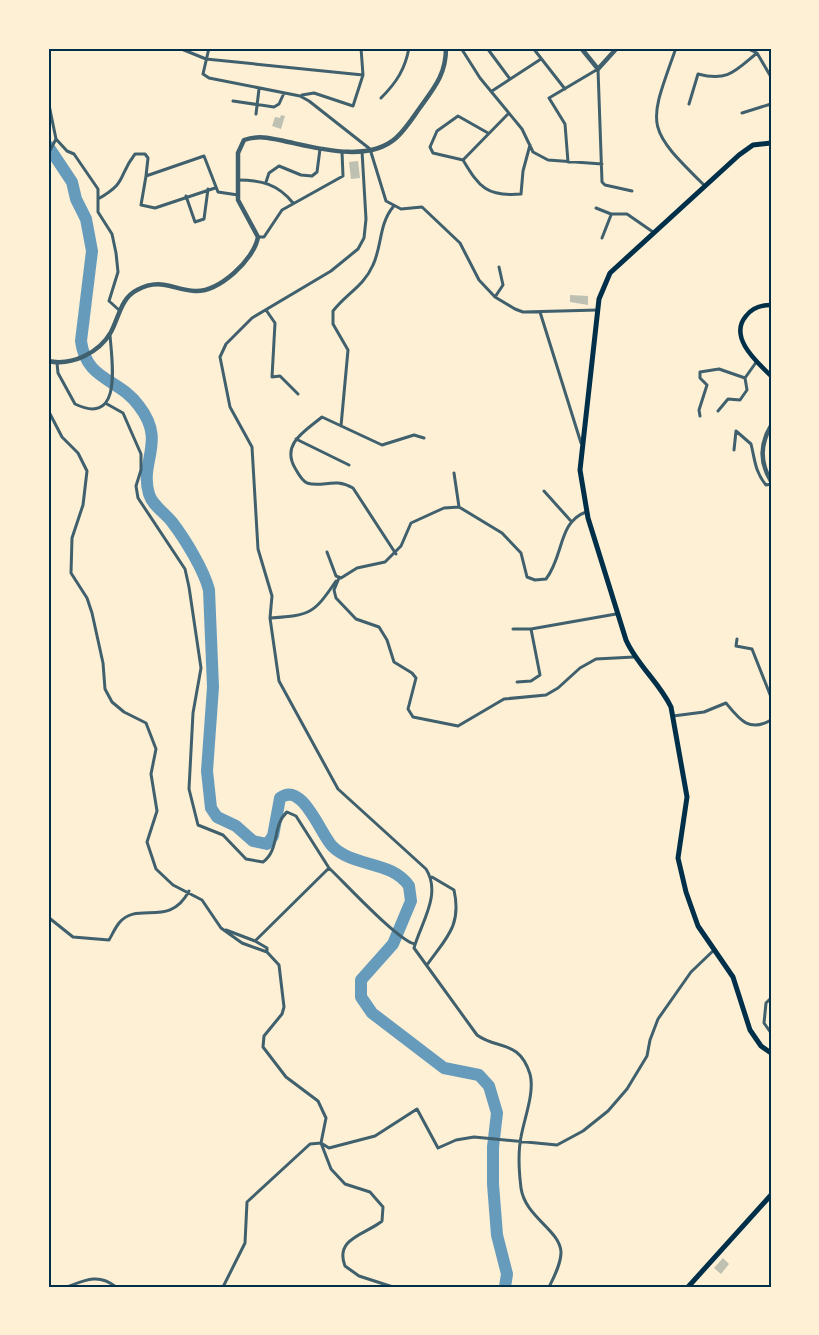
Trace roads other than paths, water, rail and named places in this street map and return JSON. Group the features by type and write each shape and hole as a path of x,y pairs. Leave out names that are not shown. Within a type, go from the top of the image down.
{"main road":[{"path":"771,143 753,145 705,186 605,279 598,310 580,470 586,512 616,614 634,657 666,696 673,716 687,797 678,858 695,919 733,977 750,1030 761,1046 771,1053"},
{"path":"771,305 762,305 750,311 741,325 745,346 771,376"},
{"path":"688,1287 771,1195"}],"street":[{"path":"179,48 206,59 363,75"},
{"path":"209,48 203,74 209,78 300,96 314,93 352,106 363,75 361,48"},
{"path":"381,98 406,67 410,48"},
{"path":"48,361 57,363 80,359 100,344 110,333 119,310 134,291 147,285 167,284 202,291 225,280 246,260 258,237 256,228 241,208 238,195 240,145 252,137 263,137 342,152 370,149 395,139 436,86 445,68 446,48"},
{"path":"462,48 522,129 533,153 542,158 602,164"},
{"path":"487,48 510,79"},
{"path":"533,48 565,88"},
{"path":"581,48 598,69 602,182 605,185 633,190"},
{"path":"568,162 565,124 549,98 598,69 617,48"},
{"path":"676,48 658,96 657,125 666,146 705,186"},
{"path":"746,48 757,53 771,77"},
{"path":"689,104 698,75 716,79 726,76 735,72 757,53"},
{"path":"492,91 541,59"},
{"path":"256,114 259,88"},
{"path":"233,101 274,107 279,104 284,93"},
{"path":"300,96 370,149 383,195 393,207 401,209 422,207 432,214 460,243 479,280 495,297 515,309 598,310"},
{"path":"48,100 55,141 67,152 74,154 98,189 98,212 112,234 118,272 109,301 119,310"},
{"path":"742,113 771,104"},
{"path":"463,160 509,113"},
{"path":"489,133 458,116 437,131 430,147 433,153 463,160 479,184 493,194 520,194 530,145"},
{"path":"48,154 55,141"},
{"path":"266,182 269,173 279,166 301,175 312,176 317,172 320,149"},
{"path":"362,150 366,219 364,238 358,249 339,266 252,318 226,344 220,357 230,407 252,447 258,549 272,596 270,618 279,681 338,789 426,868 431,877 429,912 414,948 477,1035 484,1041 503,1044 519,1054 530,1074 531,1086 520,1141 521,1189 527,1206 557,1239 561,1251 549,1287"},
{"path":"258,237 264,237 278,214 293,203 343,176 342,152"},
{"path":"98,200 122,183 129,162 135,154 145,154 148,158 141,205 155,208 215,188"},
{"path":"146,176 204,156 215,188 222,194 238,195"},
{"path":"238,180 266,182 279,188 293,203"},
{"path":"186,196 195,222 204,219 208,189"},
{"path":"340,426 348,350 333,324 333,311 366,278 374,264 387,214 393,207"},
{"path":"596,208 611,214 627,214 655,233"},
{"path":"602,238 611,214"},
{"path":"495,297 503,285 499,267"},
{"path":"266,310 275,323 272,377 279,376 298,394"},
{"path":"540,311 576,434 582,444"},
{"path":"107,404 112,365 110,333"},
{"path":"717,411 728,399 740,400 747,390 745,378 757,361"},
{"path":"57,363 58,372 75,404 93,411 107,404"},
{"path":"700,416 699,410 707,385 700,378 700,372 719,369 745,378"},
{"path":"107,404 123,413 141,454 141,471 136,486 138,498 187,577 201,668 195,692 189,789 198,825 223,835 246,858 263,862 272,856 282,817 287,812 296,816 329,868 409,944 415,944"},
{"path":"48,410 62,437 82,458 87,471 83,506 72,538 71,573 87,598 92,613 104,663 105,689 118,707 146,723 156,748 151,774 157,811 147,837 150,856 156,869 172,885 189,891 202,900 221,928 242,943 267,952"},
{"path":"396,554 353,488 344,483 314,483 301,478 290,452 296,439 322,417 382,445 414,435 424,438"},
{"path":"734,450 736,431 751,444 753,461 761,479 766,485 771,483 763,442 771,426"},
{"path":"296,439 349,465"},
{"path":"454,473 459,507"},
{"path":"544,491 570,520"},
{"path":"270,618 304,616 319,606 339,578 357,568 385,562 396,554 411,523 444,508 459,507 502,533 521,553 527,577 536,580 546,579 553,570 570,520 586,512"},
{"path":"327,552 339,578 334,590 336,598 356,619 380,627 394,662 416,678 408,709 413,717 458,726 504,699 546,695 558,688 580,668 596,659 634,657"},
{"path":"513,629 531,629 616,614"},
{"path":"517,682 531,681 540,675 531,629"},
{"path":"737,639 736,646 752,650 771,697"},
{"path":"673,716 704,711 726,703 742,723 748,725 771,720"},
{"path":"255,941 329,868"},
{"path":"427,965 456,924 458,908 454,890 442,880 431,877"},
{"path":"48,917 73,938 109,940 120,921 140,913 169,912 177,908 189,891"},
{"path":"221,928 267,948 267,952 279,965 282,972 280,983 284,1007 282,1014 264,1036 263,1047 286,1077 318,1101 326,1118 321,1143 331,1169 345,1184 370,1192 383,1207 382,1221 348,1242 342,1256 345,1266 353,1273 393,1287"},
{"path":"223,1287 245,1243 245,1206 248,1200 310,1144 321,1143 329,1148 375,1136 417,1109 438,1148 456,1140 485,1138 557,1145 583,1131 608,1111 627,1089 647,1056 658,1019 691,972 714,950"},
{"path":"771,998 766,1003 764,1023 771,1032"},
{"path":"67,1287 94,1278 107,1281 116,1287"}],"waterway":[{"path":"48,146 72,182 76,199 86,219 92,251 81,341 84,354 96,372 131,397 147,419 152,441 147,471 149,494 188,546 203,573 209,590 213,687 207,771 211,808 217,817 236,826 253,841 267,844 273,836 280,798 288,795 296,796 310,811 332,846 351,858 392,872 409,886 411,901 393,944 361,980 361,997 372,1013 444,1068 479,1075 489,1086 497,1113 493,1147 493,1184 497,1235 507,1274 505,1287"}]}
